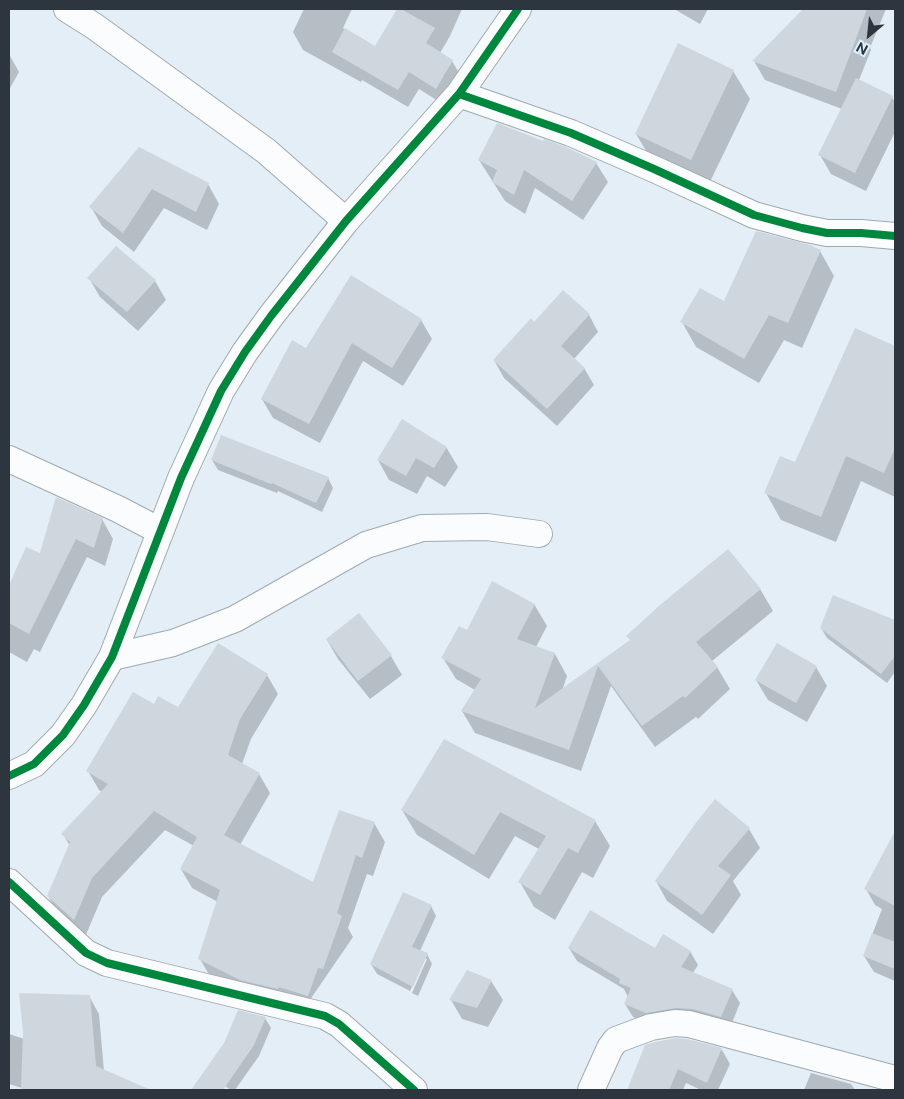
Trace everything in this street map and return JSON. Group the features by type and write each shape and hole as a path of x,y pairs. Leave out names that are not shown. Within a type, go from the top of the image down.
{"street":[{"path":"67,9 90,17 266,151 346,220"},
{"path":"9,776 34,764 63,735 112,657 181,478 221,391 245,352 346,220 459,94 518,9"},
{"path":"459,94 571,133 754,214 827,233 895,236"},
{"path":"9,459 102,501 160,531"},
{"path":"112,657 173,643 235,619 366,545 422,528 488,527 539,534"},
{"path":"9,882 86,953 126,968 228,991 325,1016 339,1024 414,1090"},
{"path":"591,1090 610,1048 616,1040 651,1027 675,1023 689,1024 895,1079"}],"building":[{"path":"397,9 401,9 435,28 426,43 453,60 436,89 409,72 398,90 332,52 345,28 375,46"},
{"path":"803,9 867,9 836,92 752,61"},
{"path":"678,43 734,70 691,160 635,134"},
{"path":"856,78 893,96 855,173 818,155"},
{"path":"497,123 543,141 544,139 566,147 597,162 572,201 524,170 514,195 492,182 497,170 478,160"},
{"path":"139,147 209,183 196,212 152,189 123,233 89,207"},
{"path":"756,231 810,245 821,250 788,323 769,315 744,359 680,322 700,288 724,301"},
{"path":"116,246 156,280 127,312 87,278"},
{"path":"351,275 422,319 392,368 352,343 309,424 261,399 292,340 306,348"},
{"path":"563,290 590,314 561,346 585,368 547,409 493,360 531,318 534,322"},
{"path":"855,328 895,346 895,448 884,473 846,456 821,517 764,493 780,456 795,462"},
{"path":"402,419 447,447 434,468 416,458 406,476 377,460"},
{"path":"221,435 329,477 316,503 272,483 211,460"},
{"path":"56,497 103,518 94,548 76,539 29,634 9,623 9,585 26,547 40,553"},
{"path":"728,549 761,589 696,642 718,667 685,698 683,696 642,726 598,666 569,750 461,711 481,679 441,658 459,626 467,630 492,581 535,604 517,639 555,653 535,708 630,640 626,636 660,605"},
{"path":"833,595 895,620 895,656 881,674 820,628"},
{"path":"359,613 392,655 358,681 326,639"},
{"path":"218,643 268,674 240,719 228,755 260,773 224,835 313,882 339,810 375,822 362,858 356,855 337,913 342,916 323,969 318,968 308,996 279,987 278,989 240,980 198,959 220,890 180,869 197,837 154,811 92,878 74,920 47,896 70,842 61,834 108,784 86,771 133,692 154,704 158,696 178,707"},
{"path":"777,643 817,666 796,703 755,680"},
{"path":"444,739 596,820 578,853 568,848 540,895 518,882 546,836 500,812 474,855 401,810"},
{"path":"715,799 750,828 718,866 731,875 702,915 655,881"},
{"path":"895,831 895,906 864,889"},
{"path":"403,892 432,905 412,947 428,953 413,987 370,964"},
{"path":"590,910 655,948 663,934 691,951 681,967 733,989 721,1017 693,1009 676,1008 646,1013 624,1004 631,988 619,983 620,979 568,948"},
{"path":"872,933 895,942 895,969 863,956"},
{"path":"467,970 492,980 477,1008 449,1000"},
{"path":"19,993 90,995 96,1066 151,1090 21,1090 23,1032"},
{"path":"238,1010 266,1017 254,1045 223,1090 191,1090 224,1043"},
{"path":"676,1038 722,1048 707,1083 678,1069 669,1090 627,1090 645,1045"}],"cycle path":[{"path":"9,776 34,764 63,735 84,705 112,657 181,478 221,391 245,352 346,221 459,94 518,9"},
{"path":"459,94 571,133 754,215 827,233 895,236"},
{"path":"9,882 86,953 107,963 325,1016 339,1024 414,1090"}]}
